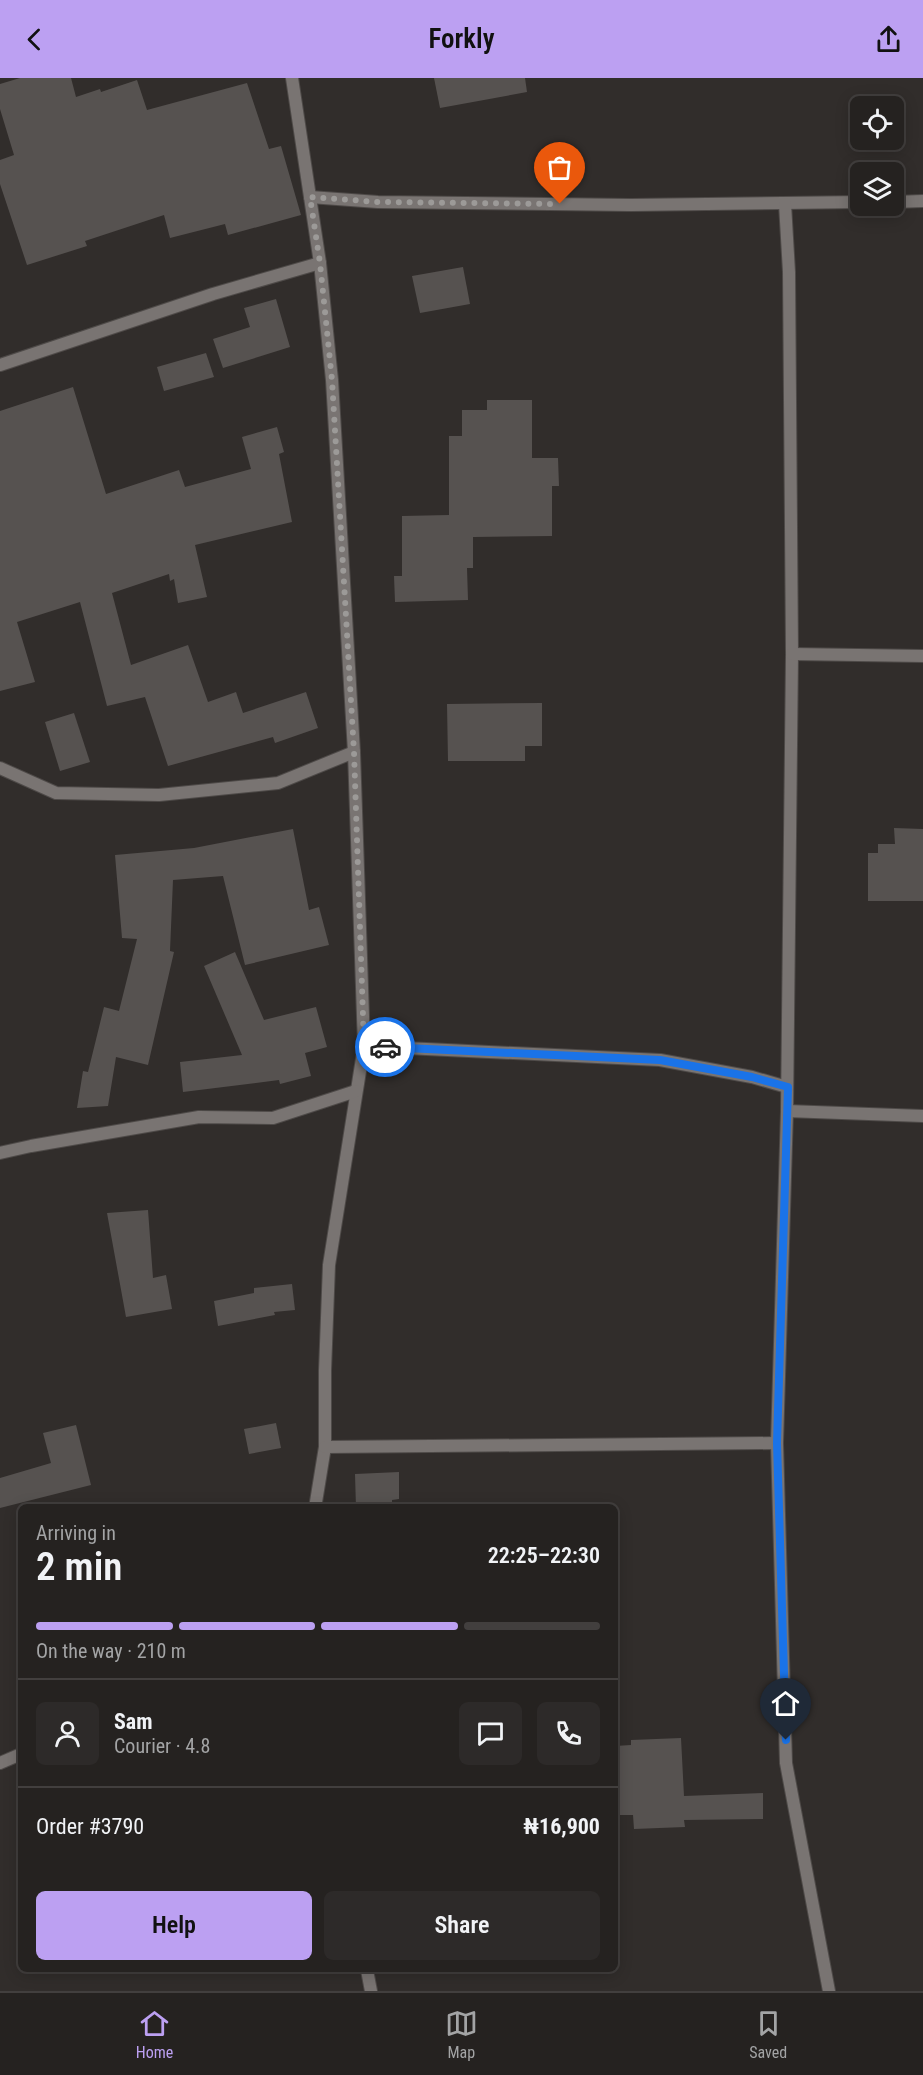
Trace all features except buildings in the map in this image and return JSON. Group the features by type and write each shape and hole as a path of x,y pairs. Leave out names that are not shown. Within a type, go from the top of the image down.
{"street":[{"path":"292,78 320,263 332,380 354,752 364,1046 329,1265 325,1447 316,1504"},
{"path":"310,197 378,202 631,205 850,202"},
{"path":"904,202 923,201"},
{"path":"785,204 789,272 792,654 788,1087 777,1443 786,1763 829,1991"},
{"path":"0,365 213,294 320,263"},
{"path":"792,654 923,656"},
{"path":"0,768 56,793 159,795 278,783 354,752"},
{"path":"364,1046 660,1060 752,1077 788,1087"},
{"path":"0,1153 199,1117 273,1119 356,1091"},
{"path":"787,1111 923,1116"},
{"path":"325,1447 777,1443"},
{"path":"0,1763 18,1755"},
{"path":"367,1972 371,1991"}],"way so far":[{"path":"385,1047 364,1046 354,752 332,380 320,263 310,197 378,202 560,204"}],"route":[{"path":"385,1047 660,1060 752,1077 788,1087 777,1443 786,1740"}]}
